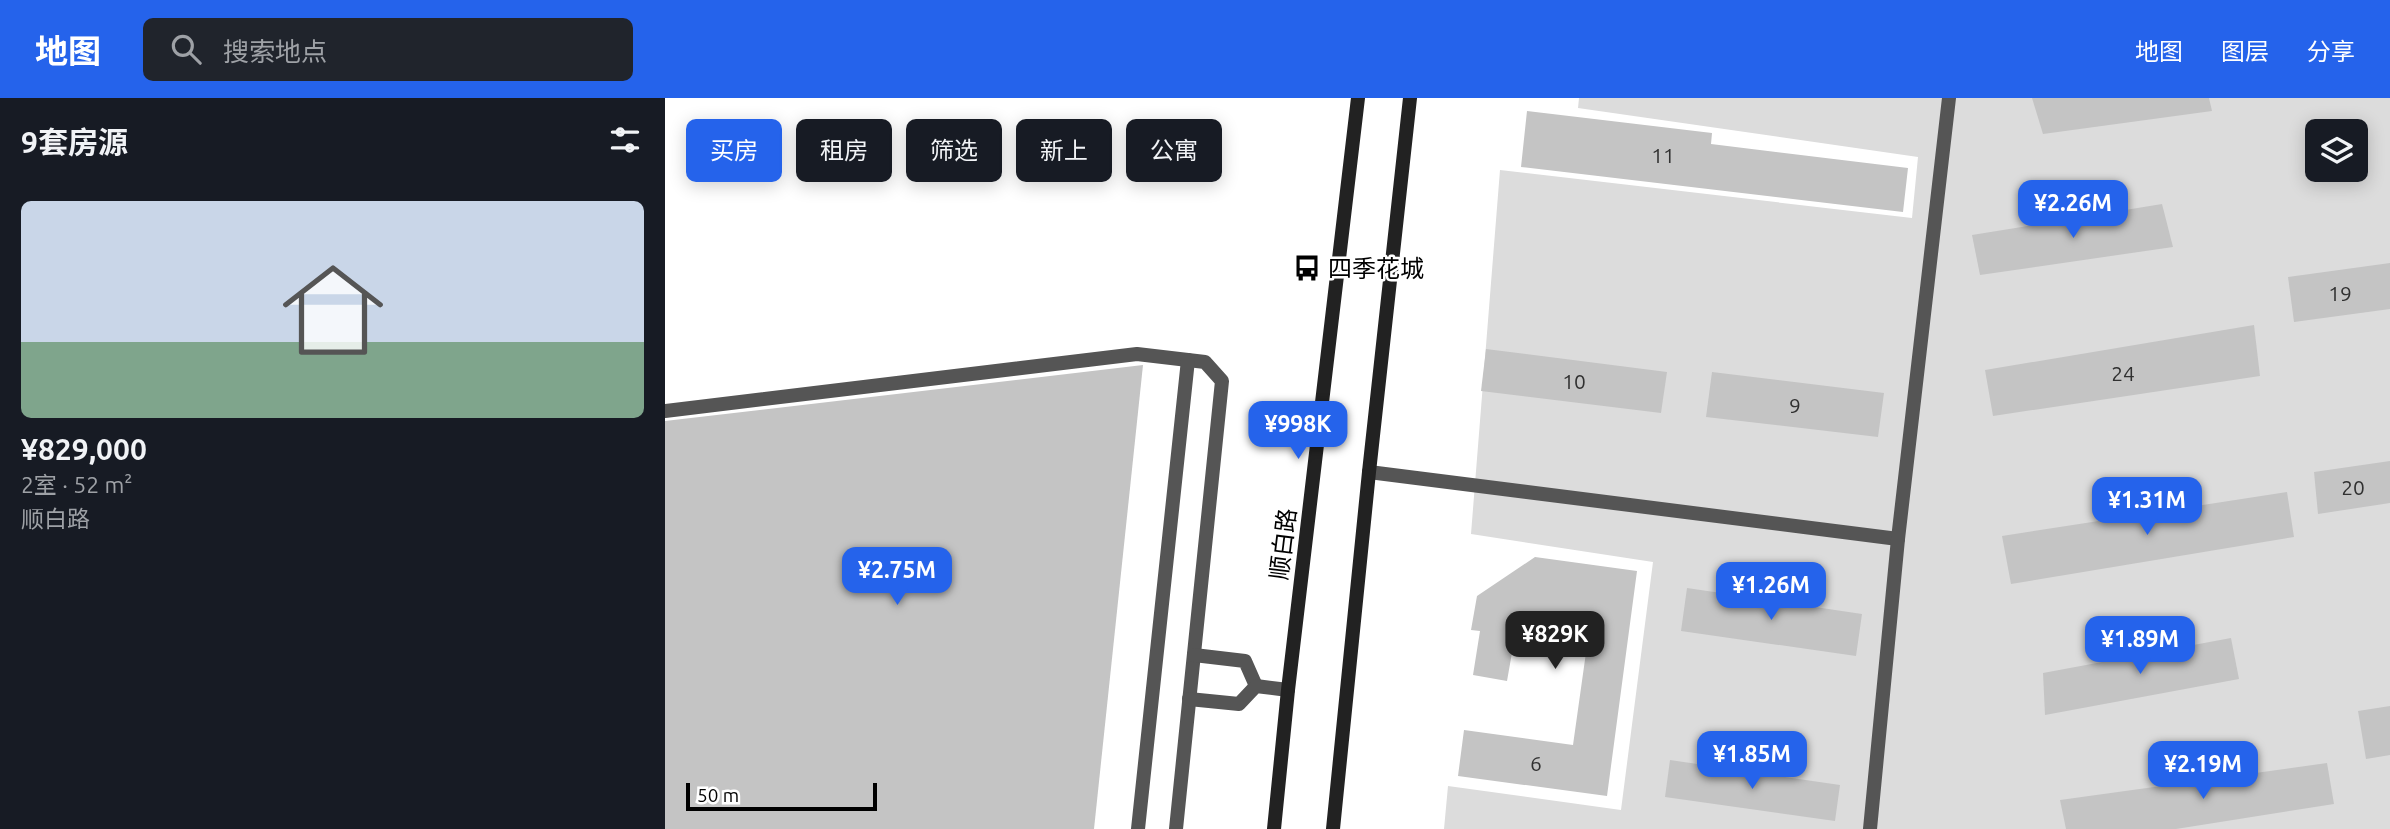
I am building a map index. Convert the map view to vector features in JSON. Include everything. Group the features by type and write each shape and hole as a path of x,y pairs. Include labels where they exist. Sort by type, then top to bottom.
{"main road":[{"name":"顺白路","path":"1274,829 1358,98"},
{"path":"1333,829 1409,98"}],"street":[{"path":"1870,829 1898,539 1949,98"},
{"path":"665,411 1137,354 1205,362 1222,381 1176,829"},
{"path":"1138,829 1188,360"},
{"path":"1369,472 1898,539"},
{"path":"1194,655 1245,661 1256,686"},
{"path":"1256,686 1288,690"},
{"path":"1189,699 1239,704 1256,686"}],"shaded area":[{"path":"1579,98 2390,98 2390,829 1444,829 1448,786 1621,810 1653,562 1471,534 1500,170 1912,218 1918,157 1578,108"}],"building":[{"path":"2032,98 2209,98 2212,111 2043,134"},
{"path":"1527,111 1712,133 1711,144 1908,168 1903,212 1521,167"},
{"path":"2162,204 2173,247 1980,275 1972,235"},
{"path":"2390,263 2390,309 2294,322 2288,277"},
{"path":"2254,325 2260,376 1993,416 1985,370"},
{"path":"1486,349 1667,372 1661,413 1481,391"},
{"path":"1143,365 1094,829 665,829 665,421"},
{"path":"1712,372 1884,393 1878,437 1706,417"},
{"path":"2390,461 2390,503 2318,514 2314,472"},
{"path":"2287,492 2294,537 2011,584 2002,536"},
{"path":"1535,557 1637,571 1607,796 1458,776 1464,730 1573,745 1590,624 1557,619 1528,649 1513,647 1507,681 1473,675 1480,631 1471,630 1477,596"},
{"path":"1687,588 1862,614 1856,656 1681,631"},
{"path":"2231,638 2239,679 2045,715 2043,673"},
{"path":"2390,706 2390,755 2366,759 2358,711"},
{"path":"1670,760 1840,785 1835,821 1665,797"},
{"path":"2327,763 2334,804 2176,829 2066,829 2060,800"}],"place":[{"name":"四季花城","path":"1307,268"}]}
